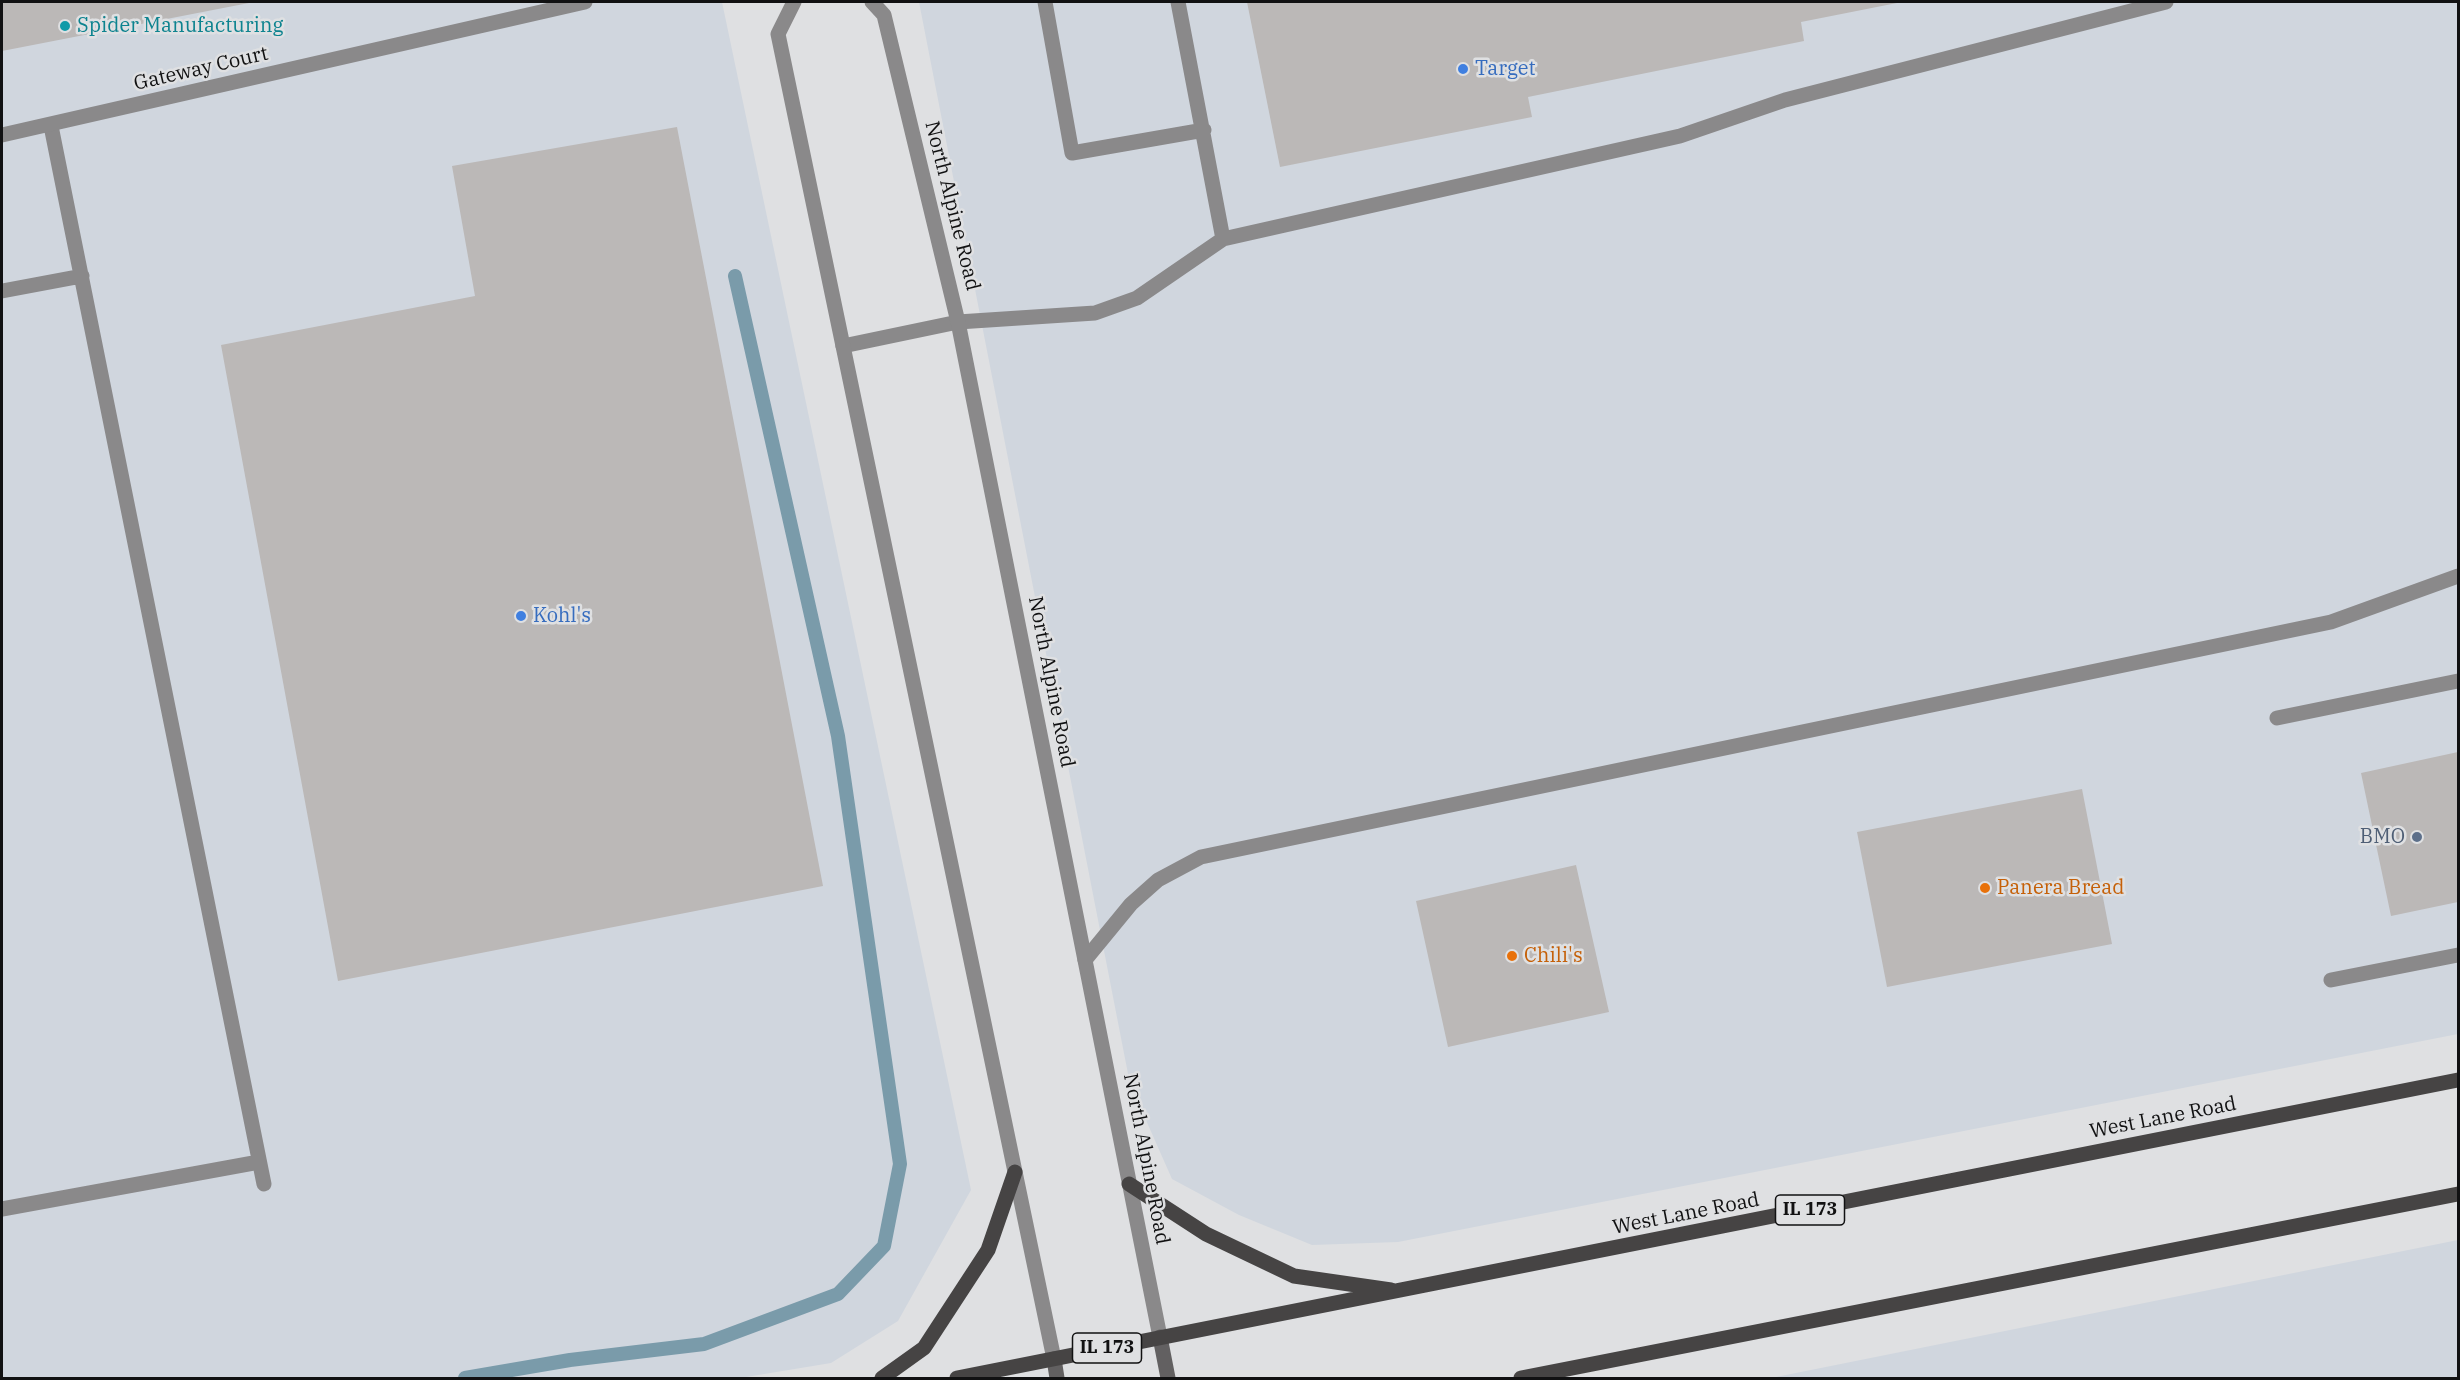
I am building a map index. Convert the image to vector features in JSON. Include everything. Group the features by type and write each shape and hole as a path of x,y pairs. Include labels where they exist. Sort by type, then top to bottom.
{"main road":[{"name":"West Lane Road","path":"957,1378 1160,1337 1403,1292 2458,1080"},
{"path":"882,1378 924,1348 987,1250 1015,1172"},
{"path":"1129,1184 1206,1234 1294,1276 1403,1292"},
{"path":"1521,1378 2458,1194"},
{"name":"North Alpine Road","path":"1160,1337 1168,1378"},
{"path":"1054,1359 1057,1378"}],"street":[{"name":"Gateway Court","path":"2,135 51,126 585,2"},
{"path":"794,2 778,34 1054,1359"},
{"name":"North Alpine Road","path":"872,2 884,15 958,322 1160,1337"},
{"path":"1046,2 1072,153 1204,130"},
{"path":"1178,2 1223,239"},
{"path":"843,346 958,322 1095,313 1137,298 1223,239 1680,136 1785,100 2166,2"},
{"path":"51,126 264,1184"},
{"path":"2,291 82,276"},
{"path":"1085,960 1131,904 1158,880 1201,857 2331,622 2458,576"},
{"path":"2277,718 2458,681"},
{"path":"2331,980 2458,955"},
{"path":"2,1209 259,1162"}],"shaded area":[{"path":"2,2 722,2 971,1190 898,1321 831,1363 740,1378 2,1378"},
{"path":"919,2 2458,2 2458,1034 1398,1242 1312,1245 1239,1215 1172,1179 1130,1084"},
{"path":"2458,1240 2458,1378 1771,1378"}],"building":[{"name":"Spider Manufacturing","path":"2,2 249,2 249,3 2,51"},
{"name":"Target","path":"1247,2 1897,3 1801,22 1804,41 1528,97 1532,117 1280,167"},
{"name":"Kohl's","path":"677,127 823,886 338,981 221,345 475,296 452,166"},
{"name":"BMO","path":"2458,752 2458,902 2391,916 2361,773"},
{"name":"Panera Bread","path":"2082,789 2112,944 1887,987 1857,832"},
{"name":"Chili's","path":"1576,865 1609,1012 1448,1047 1416,901"}],"waterway":[{"path":"465,1378 570,1360 704,1344 838,1294 884,1246 900,1164 838,736 735,276"}],"place":[{"name":"Spider Manufacturing","path":"65,26"},
{"name":"Target","path":"1463,69"},
{"name":"Kohl's","path":"521,616"},
{"name":"BMO","path":"2417,837"},
{"name":"Panera Bread","path":"1985,888"},
{"name":"Chili's","path":"1512,956"}]}
